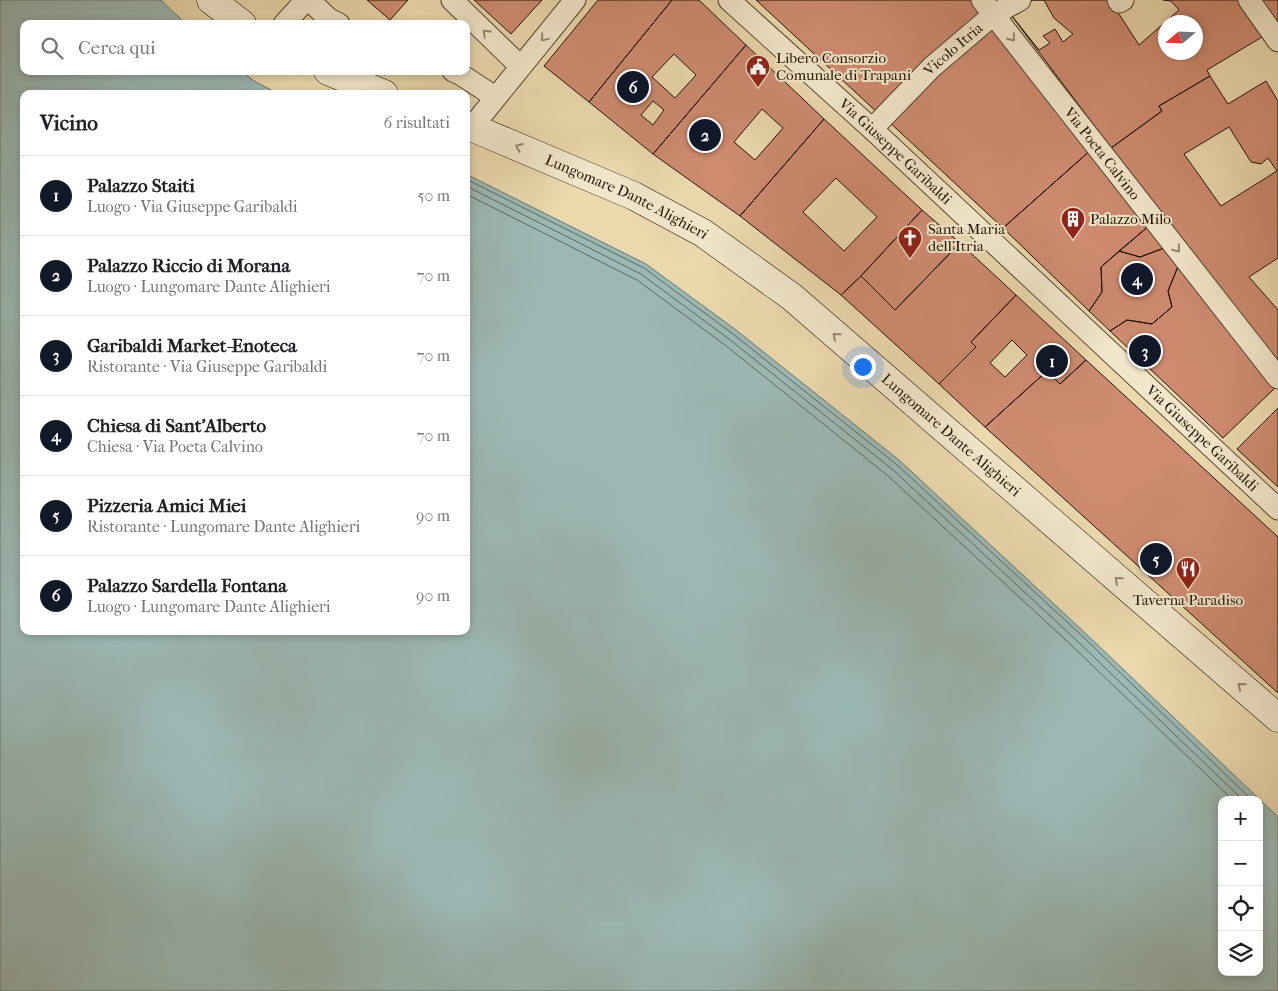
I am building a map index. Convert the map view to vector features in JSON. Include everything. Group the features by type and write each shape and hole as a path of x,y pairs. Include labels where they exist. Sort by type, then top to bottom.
{"street":[{"path":"211,0 237,20"},
{"path":"288,20 307,0 331,20"},
{"path":"452,0 520,66"},
{"path":"470,125 496,97 575,0"},
{"name":"Via Giuseppe Garibaldi","path":"729,0 872,129 1278,509"},
{"name":"Vicolo Itria","path":"872,129 987,7 1020,0"},
{"path":"1118,0 1119,2 1123,0"},
{"path":"1249,0 1278,42"},
{"name":"Via Poeta Calvino","path":"987,7 1278,378"},
{"path":"338,75 374,90"},
{"path":"462,75 496,97"},
{"name":"Lungomare Dante Alighieri","path":"470,126 634,196 704,233 728,250 792,298 1278,718"}],"water":[{"path":"0,0 161,0 182,20 20,20 20,75 246,75 271,90 20,90 20,635 470,635 470,176 646,264 736,330 899,460 1082,630 1256,796 1218,796 1218,976 1263,976 1263,803 1278,817 1278,991 0,991"}],"building":[{"path":"367,0 408,0 390,20"},
{"path":"474,0 542,0 511,34"},
{"path":"598,0 672,0 589,102 544,66"},
{"path":"672,0 699,0 746,45 653,154 589,102","holes":["674,54 696,75 675,98 652,77","653,101 664,110 653,125 641,115"]},
{"path":"756,0 971,0 985,17 880,115"},
{"path":"1032,0 1110,0 1139,45 1158,28 1158,60 1203,60 1203,15 1173,15 1179,10 1171,1 1163,0 1241,0 1267,34 1207,70 1210,76 1159,106 1162,111 1111,148 1008,11"},
{"path":"1032,0 1044,0 1054,18 1073,34 1063,42 1055,29 1043,36 1050,43 1039,50 1008,11"},
{"path":"1260,0 1278,0 1278,30"},
{"path":"989,24 1092,149 1003,228 886,119"},
{"path":"746,45 824,119 740,216 653,154","holes":["762,109 783,128 755,160 734,142"]},
{"path":"1210,76 1228,104 1266,81 1278,101 1278,258 1249,277 1278,310 1278,361 1111,148 1162,111 1159,106","holes":["1229,127 1251,162 1261,164 1268,158 1277,171 1221,206 1184,154"]},
{"path":"824,119 922,210 841,295 740,216","holes":["836,178 877,217 844,251 803,212"]},
{"name":"Palazzo Milo","path":"1092,149 1150,225 1101,267 1102,292 1089,311 1003,228"},
{"name":"Santa Maria dell'Itria","path":"922,210 960,243 895,310 861,276"},
{"path":"1150,225 1167,247 1140,257 1119,251"},
{"path":"960,243 1016,295 971,342 976,347 939,384 841,295 861,276 895,310"},
{"path":"1167,247 1179,264 1168,291 1172,307 1152,324 1127,320 1110,331 1089,311 1102,292 1101,267 1119,251 1140,257"},
{"path":"1179,264 1275,388 1223,438 1110,331 1127,320 1152,324 1172,307 1168,291"},
{"path":"1016,295 1086,360 1060,384 1047,371 985,427 939,384 976,347 971,342","holes":["1012,340 1027,355 1005,377 990,363"]},
{"path":"1086,360 1278,537 1278,693 985,427 1047,371 1060,384"},
{"path":"1278,408 1278,487 1237,449"}],"place":[{"name":"Palazzo Sardella Fontana","path":"633,87"},
{"name":"Libero Consorzio Comunale di Trapani","path":"758,88"},
{"name":"Palazzo Riccio di Morana","path":"705,135"},
{"name":"Palazzo Milo","path":"1073,240"},
{"name":"Santa Maria dell'Itria","path":"910,259"},
{"name":"Chiesa di Sant'Alberto","path":"1137,279"},
{"name":"Garibaldi Market-Enoteca","path":"1145,351"},
{"name":"Palazzo Staiti","path":"1052,361"},
{"name":"Pizzeria Amici Miei","path":"1156,559"},
{"name":"Taverna Paradiso","path":"1188,590"}]}
